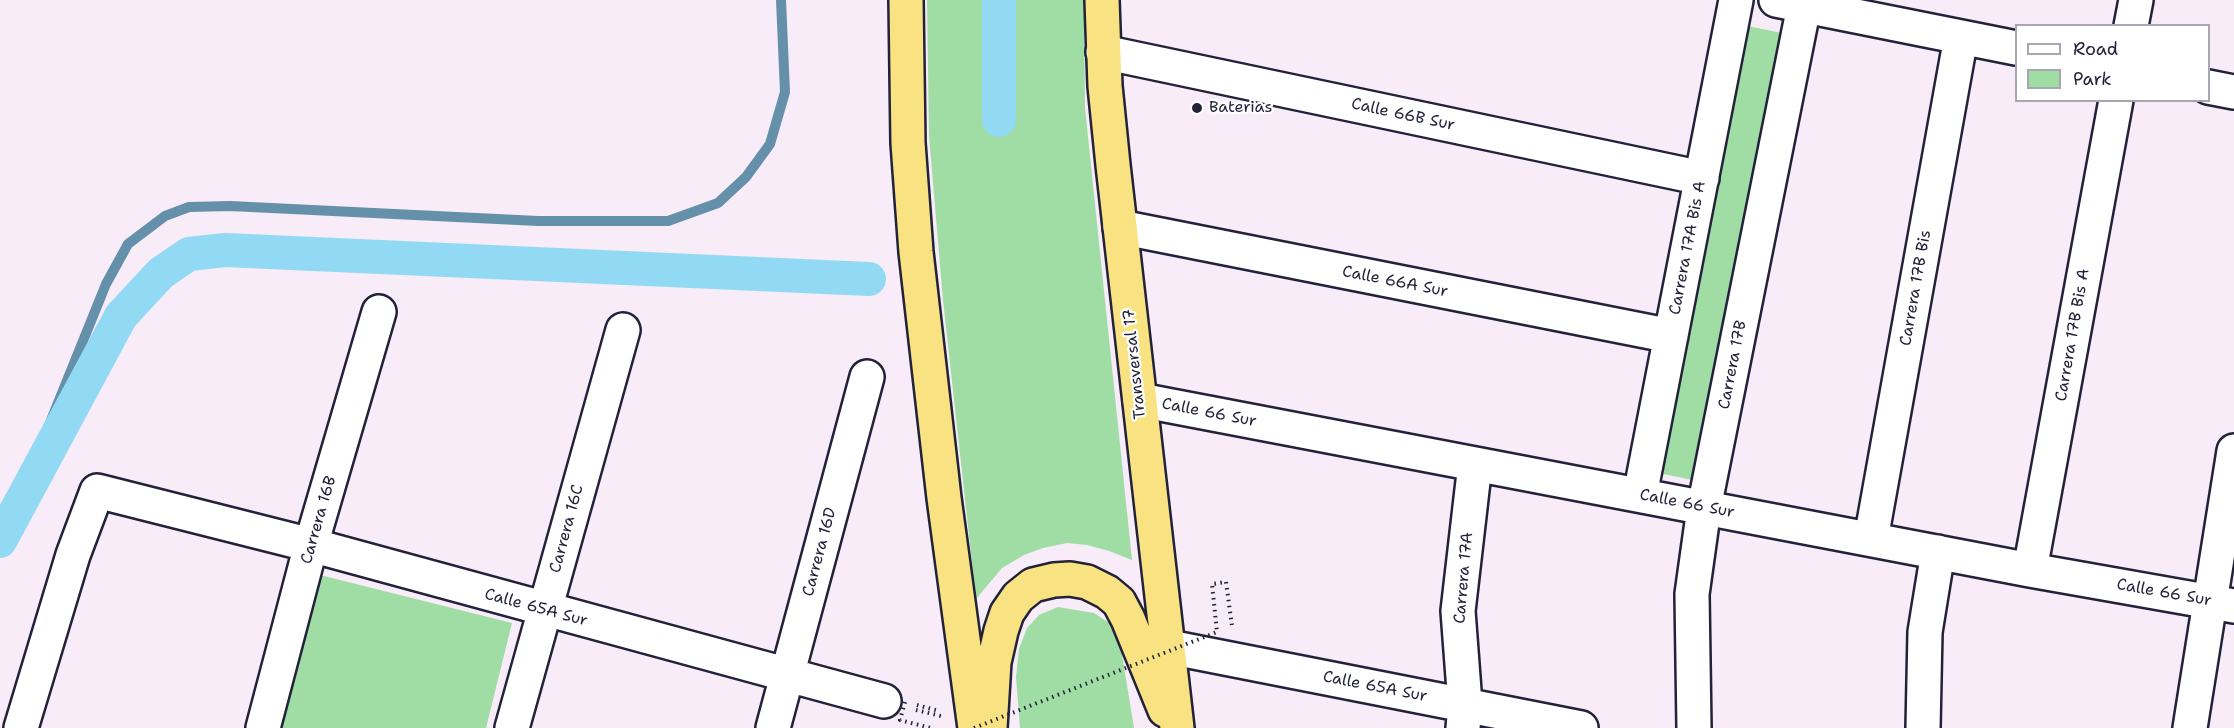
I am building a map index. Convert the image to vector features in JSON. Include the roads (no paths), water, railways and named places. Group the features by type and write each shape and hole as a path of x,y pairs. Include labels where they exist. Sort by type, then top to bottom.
{"highway":[{"path":"906,0 908,143 916,252 967,723"},
{"name":"Transversal 17","path":"1102,0 1103,52 1120,227 1177,728"},
{"path":"967,723 994,662 1007,613 1018,597 1033,585 1070,579 1087,582 1107,592 1119,602 1172,728"}],"street":[{"name":"Carrera 17A Bis A","path":"1640,495 1736,0"},
{"path":"2131,24 2136,0"},
{"path":"1810,4 2015,48"},
{"name":"Carrera 17B","path":"1694,728 1692,594 1704,508 1810,4"},
{"name":"Carrera 17B Bis","path":"1871,539 1961,37"},
{"name":"Calle 66B Sur","path":"1103,52 1702,178"},
{"path":"2210,87 2234,92"},
{"name":"Carrera 17B Bis A","path":"2030,570 2116,102"},
{"name":"Calle 66A Sur","path":"1120,227 1671,336"},
{"name":"Carrera 16B","path":"263,728 311,545 379,312"},
{"name":"Carrera 16C","path":"512,728 623,330"},
{"name":"Carrera 16D","path":"773,728 867,377"},
{"name":"Calle 66 Sur","path":"1140,400 2030,570 2222,604"},
{"path":"2190,728 2222,604 2234,451"},
{"name":"Carrera 17A","path":"1464,716 1458,611 1475,464"},
{"name":"Calle 65A Sur","path":"21,728 73,555 97,491 311,545 787,676 898,703"},
{"path":"1923,728 1925,632 1938,552"},
{"name":"Calle 65A Sur","path":"1169,647 1464,716 1581,728"}],"waterway":[{"path":"9,524 106,284 128,244 165,216 189,207 230,206 538,221 668,221 718,203 746,177 770,144 785,92 781,0"},
{"path":"999,0 999,120"},
{"path":"0,541 121,316 161,273 189,254 225,250 869,279"}],"place":[{"name":"Baterias","path":"1197,108"}]}
